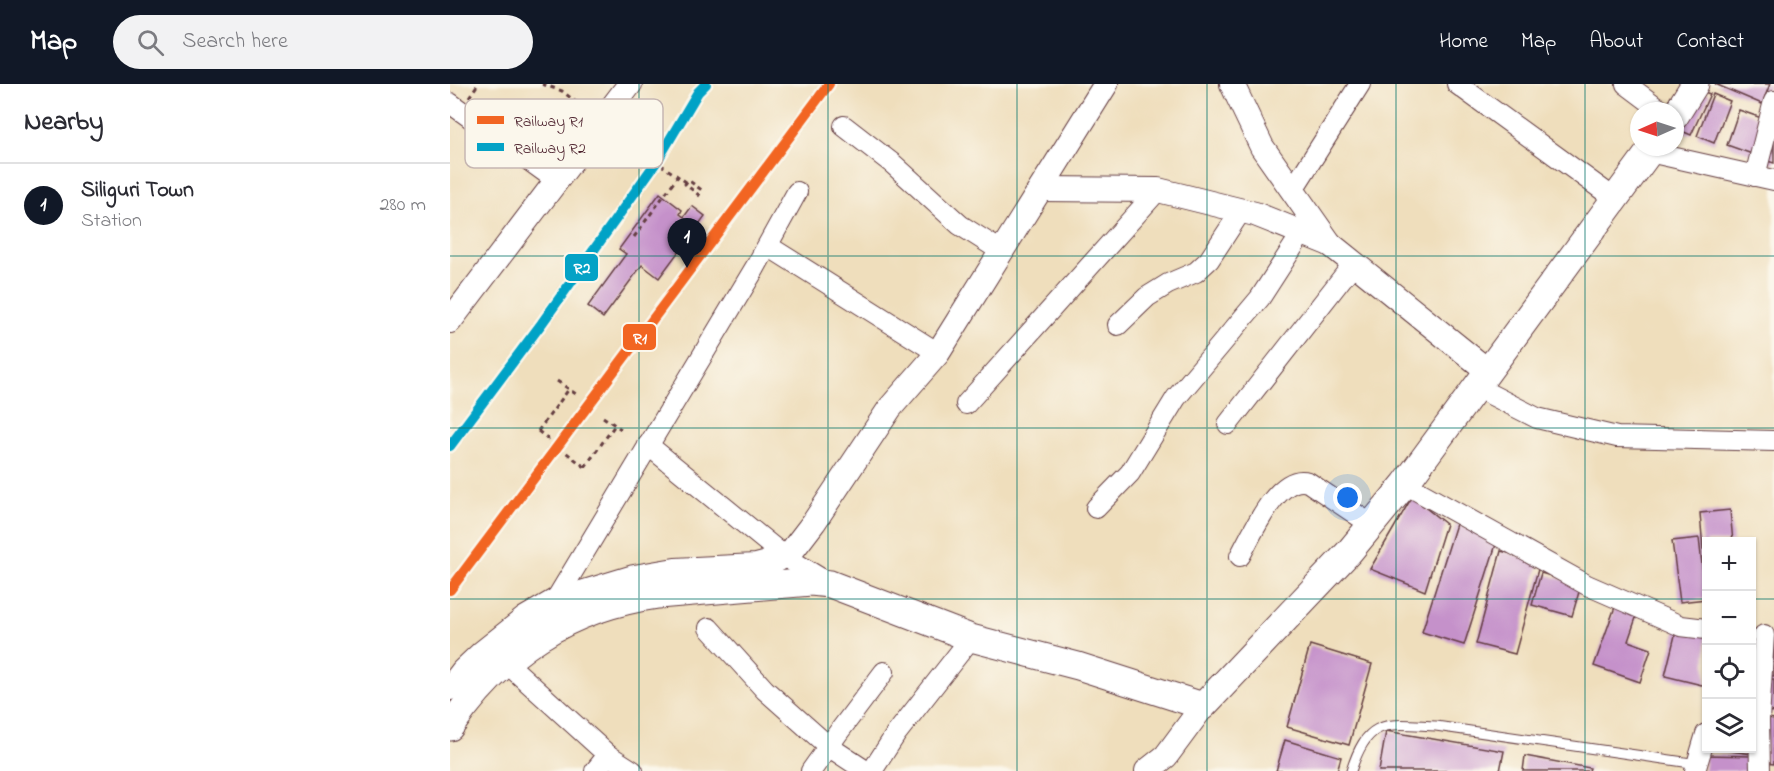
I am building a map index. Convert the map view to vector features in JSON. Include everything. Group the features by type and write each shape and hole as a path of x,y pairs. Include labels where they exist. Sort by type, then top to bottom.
{"main road":[{"path":"1684,102 1695,84"},
{"path":"450,727 483,683 502,664 546,632 589,612 646,597 796,583 830,584 970,638 1078,666 1203,706 1372,525 1405,484 1647,156"}],"street":[{"path":"619,99 630,84"},
{"path":"450,688 463,671 482,653 526,618 555,601 634,577 675,570 756,567 784,556 801,541 890,408 938,353 1106,84"},
{"path":"1232,84 1262,147 1330,244 1482,379 1537,418 1617,437 1774,441"},
{"path":"1292,190 1360,84"},
{"path":"1456,84 1615,199"},
{"path":"1626,84 1650,102"},
{"path":"1755,176 1774,101"},
{"path":"450,103 465,114"},
{"path":"844,126 893,164 960,225 1002,251"},
{"path":"1675,156 1774,180"},
{"path":"539,168 556,180"},
{"path":"450,321 565,168"},
{"path":"1041,189 1158,190 1241,211 1330,244"},
{"path":"966,404 1158,190"},
{"path":"555,601 768,246 797,192"},
{"path":"1118,325 1148,297 1203,266 1241,211"},
{"path":"1096,508 1130,473 1176,398 1260,298 1302,233"},
{"path":"768,246 938,353"},
{"path":"1228,424 1354,263"},
{"path":"648,445 784,556 830,584"},
{"path":"1240,555 1273,499 1287,485 1300,479 1372,525"},
{"path":"1405,484 1587,585 1681,626 1702,628"},
{"path":"709,628 765,690 828,746 866,771"},
{"path":"1760,771 1759,720 1763,635"},
{"path":"872,771 896,734 970,638"},
{"path":"510,666 608,755 633,771"},
{"path":"812,771 884,672"},
{"path":"1158,766 1203,706"},
{"path":"1696,767 1702,749"},
{"path":"596,771 608,755"}],"lane":[{"path":"1351,771 1365,738 1375,728 1393,724 1436,726 1696,767"}],"path":[{"path":"542,84 562,91 572,99"},
{"path":"663,165 686,182 685,184 700,196"},
{"path":"637,237 678,176"},
{"path":"686,182 688,180 703,191"},
{"path":"557,381 576,394"},
{"path":"568,389 538,430 585,467 615,425"},
{"path":"603,417 621,429"}],"building":[{"path":"1715,84 1770,84 1762,104"},
{"path":"1701,91 1710,94 1691,135 1684,132 1684,118"},
{"path":"1713,94 1730,101 1714,143 1697,136"},
{"path":"1739,110 1767,120 1755,155 1727,145"},
{"path":"1774,128 1774,163 1764,160"},
{"path":"660,193 682,210 680,214 684,217 692,206 705,216 659,278 642,265 603,318 588,306 626,254 619,249"},
{"path":"1412,497 1446,524 1425,591 1370,569"},
{"path":"1730,510 1733,537 1702,537 1700,513"},
{"path":"1456,524 1498,538 1464,645 1422,632"},
{"path":"1699,538 1702,599 1680,602 1672,541"},
{"path":"1501,551 1540,562 1515,654 1476,644"},
{"path":"1541,573 1581,585 1572,616 1532,605"},
{"path":"1616,604 1638,612 1628,641 1651,649 1640,682 1594,666"},
{"path":"1677,627 1702,631 1702,685 1665,676"},
{"path":"1770,638 1774,638 1774,676 1768,676"},
{"path":"1310,645 1372,664 1349,745 1287,727"},
{"path":"1766,679 1774,679 1774,712 1763,711"},
{"path":"1768,718 1774,719 1774,764 1765,763"},
{"path":"1386,731 1504,751 1500,771 1379,771"},
{"path":"1285,740 1341,757 1337,771 1276,771"},
{"path":"1705,755 1752,756 1752,771 1705,771"},
{"path":"1525,756 1590,768 1589,771 1523,771"}],"railway":[{"path":"450,590 829,84"}],"rail line":[{"name":"R2","path":"663,151 698,92 706,84"},
{"name":"R1","path":"450,590 829,84"},
{"name":"R2","path":"450,446 542,323 652,168"}],"place":[{"name":"Siliguri Town","path":"687,268"}]}
